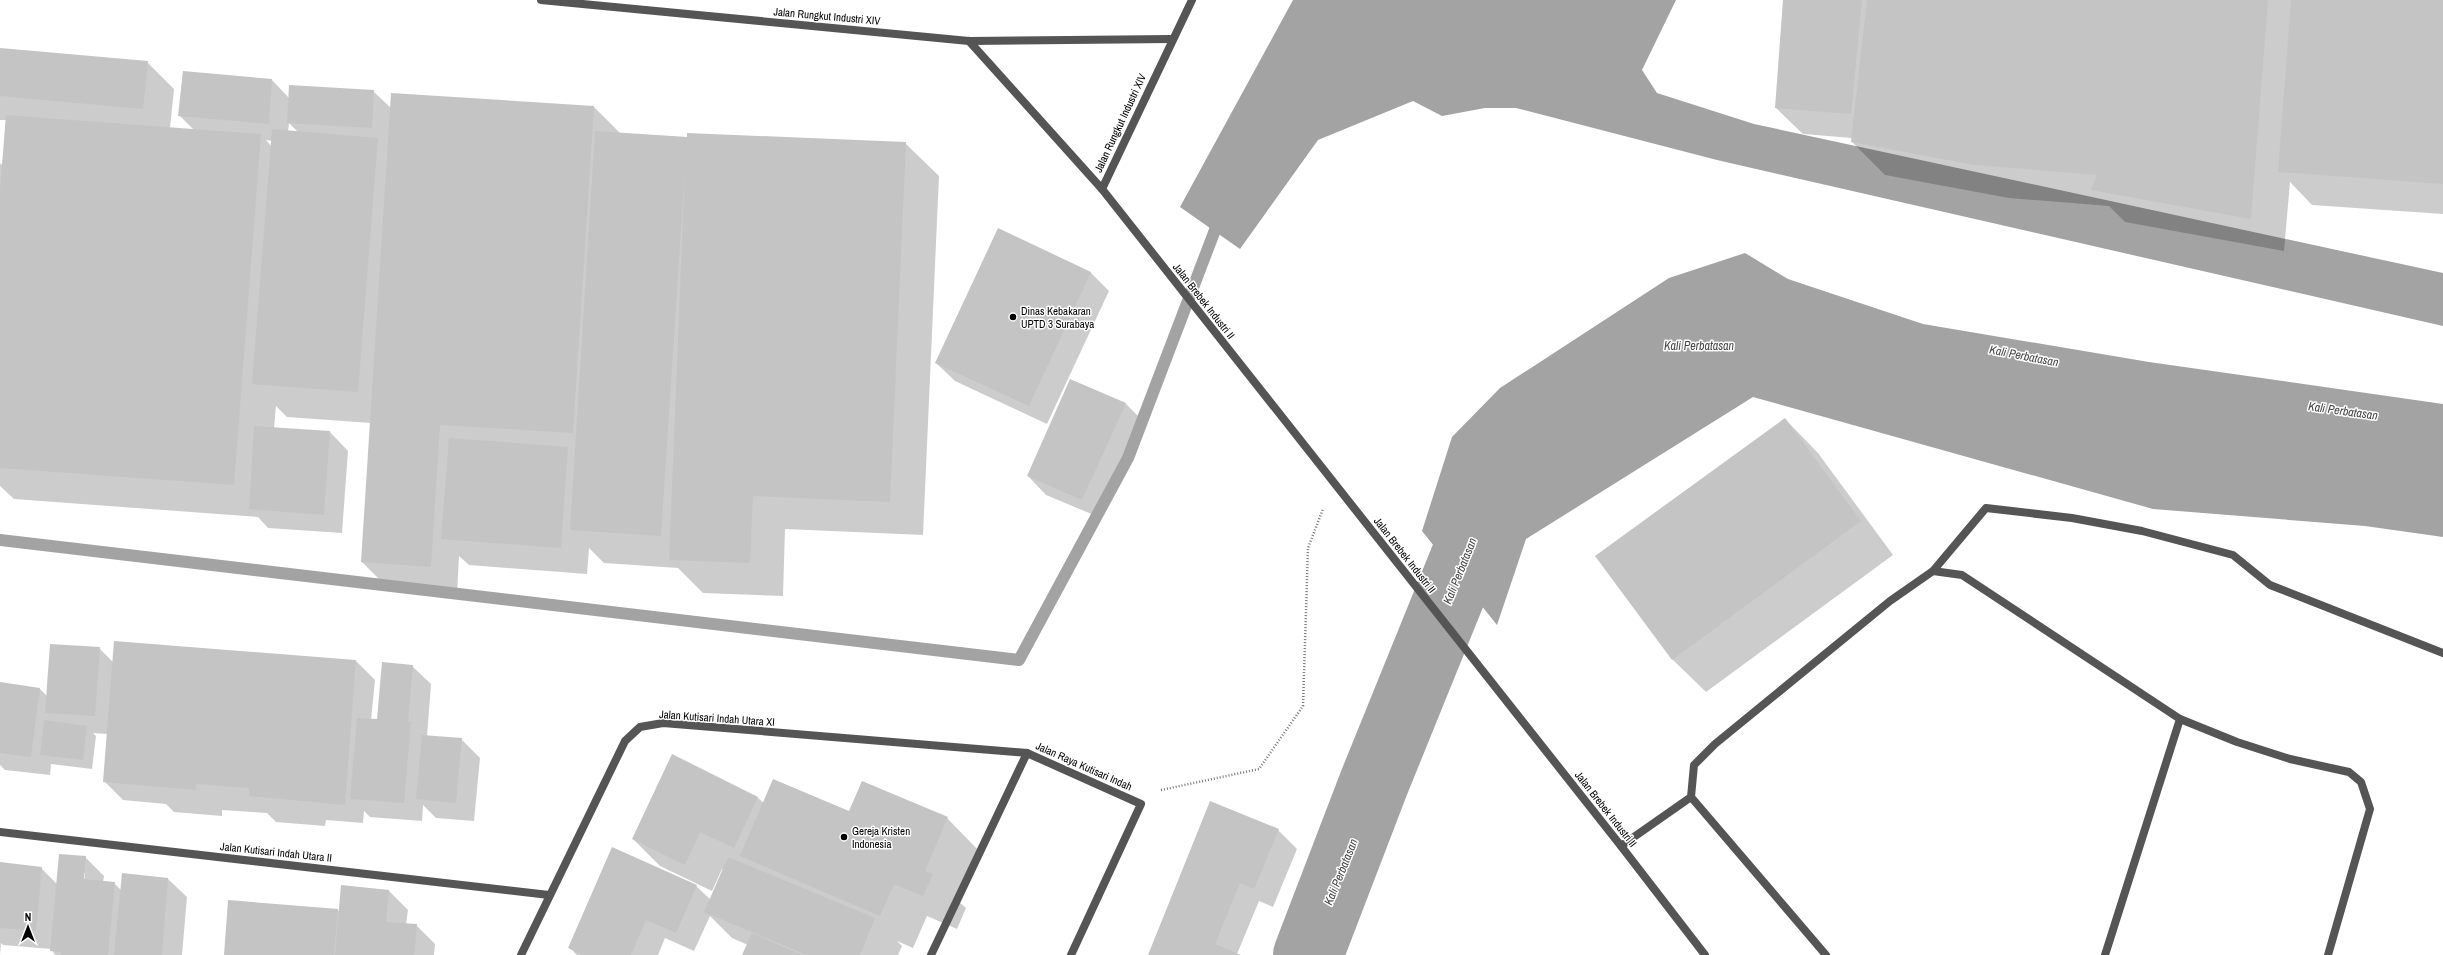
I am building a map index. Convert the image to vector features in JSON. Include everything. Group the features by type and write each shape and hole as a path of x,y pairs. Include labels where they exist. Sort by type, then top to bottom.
{"street":[{"name":"Jalan Rungkut Industri XIV","path":"541,0 968,41 1172,39"},
{"name":"Jalan Rungkut Industri XIV","path":"968,41 1102,189 1172,39 1192,0"},
{"name":"Jalan Brebek Industri II","path":"1102,189 1621,846 1705,955"},
{"path":"1826,955 1691,797 1694,765 1715,744 1890,601 1933,572 1986,508 2072,518 2142,531 2233,555 2270,585 2443,653"},
{"path":"1933,572 1962,575 2180,719 2237,742 2290,759 2349,772 2361,782 2370,809 2328,955"},
{"path":"2105,955 2180,719"},
{"name":"Jalan Kutisari Indah Utara XI","path":"521,955 549,894 625,741 640,727 663,723 1027,753"},
{"name":"Jalan Raya Kutisari Indah","path":"930,955 1027,753 1141,804 1070,955"},
{"path":"1621,846 1691,797"},
{"name":"Jalan Kutisari Indah Utara II","path":"0,832 549,894"}],"path":[{"path":"1141,804 1164,788 1259,769 1303,706 1308,548 1333,482"}],"water":[{"path":"1293,0 1676,0 1642,70 1657,93 1754,124 2443,273 2443,326 1717,160 1516,108 1485,108 1442,116 1413,101 1318,140 1240,249 1180,207"},
{"name":"Kali Perbatasan","path":"1745,253 1788,279 1923,324 2149,362 2443,404 2443,537 2365,526 2153,509 1753,397 1526,539 1497,625 1422,531 1452,437 1500,388 1669,278"}],"building":[{"path":"1783,0 1862,0 1851,114 1775,108"},
{"path":"1867,0 2268,0 2251,219 2091,190 2097,175 1975,165 1851,142"},
{"path":"2291,0 2443,0 2443,184 2278,172"},
{"path":"0,48 148,61 143,109 0,96"},
{"path":"183,71 272,79 269,124 178,116"},
{"path":"289,85 374,90 372,128 287,123"},
{"path":"391,93 594,106 573,433 440,425 431,567 361,562"},
{"path":"6,115 261,134 234,485 0,468 0,190"},
{"path":"272,129 378,138 358,392 252,384"},
{"path":"595,131 687,137 687,133 906,142 890,502 753,496 750,563 669,560 685,168 661,536 570,530"},
{"name":"Dinas Kebakaran UPTD 3 Surabaya","path":"998,228 1091,272 1029,406 935,363"},
{"path":"1070,379 1126,403 1082,500 1027,476"},
{"path":"1785,418 1861,521 1672,660 1595,556"},
{"path":"254,426 330,431 324,515 249,509"},
{"path":"449,438 568,447 561,548 441,539"},
{"path":"114,641 356,660 345,805 249,796 249,788 196,784 196,790 103,782"},
{"path":"50,644 100,647 95,716 45,713"},
{"path":"382,662 413,665 408,722 411,722 404,803 350,799 357,718 377,719"},
{"path":"0,682 40,688 31,757 0,753"},
{"path":"44,720 87,726 83,760 40,755"},
{"path":"422,735 462,738 456,803 416,799"},
{"path":"672,754 758,797 734,848 700,832 685,865 632,839"},
{"name":"Gereja Kristen Indonesia","path":"773,779 849,811 862,781 948,817 925,871 933,874 923,896 894,884 880,916 740,856"},
{"path":"1210,801 1279,829 1254,889 1240,883 1215,944 1241,955 1148,955"},
{"path":"612,847 697,885 676,933 646,920 631,955 584,955 568,948"},
{"path":"59,854 86,856 84,879 115,882 108,955 61,955 61,952 50,951"},
{"path":"728,857 875,918 860,955 807,955 704,912"},
{"path":"0,862 42,867 36,931 0,928"},
{"path":"122,873 168,878 162,955 114,955"},
{"path":"341,885 389,890 386,922 417,924 414,955 335,955"},
{"path":"228,900 338,909 334,955 224,955"},
{"path":"752,933 802,955 742,955"}],"waterway":[{"path":"0,540 1019,660 1128,458 1215,230 1224,217"},
{"name":"Kali Perbatasan","path":"1308,955 1374,783 1494,487"}],"place":[{"name":"Dinas Kebakaran UPTD 3 Surabaya","path":"1013,317"},
{"name":"Gereja Kristen Indonesia","path":"844,837"}]}
